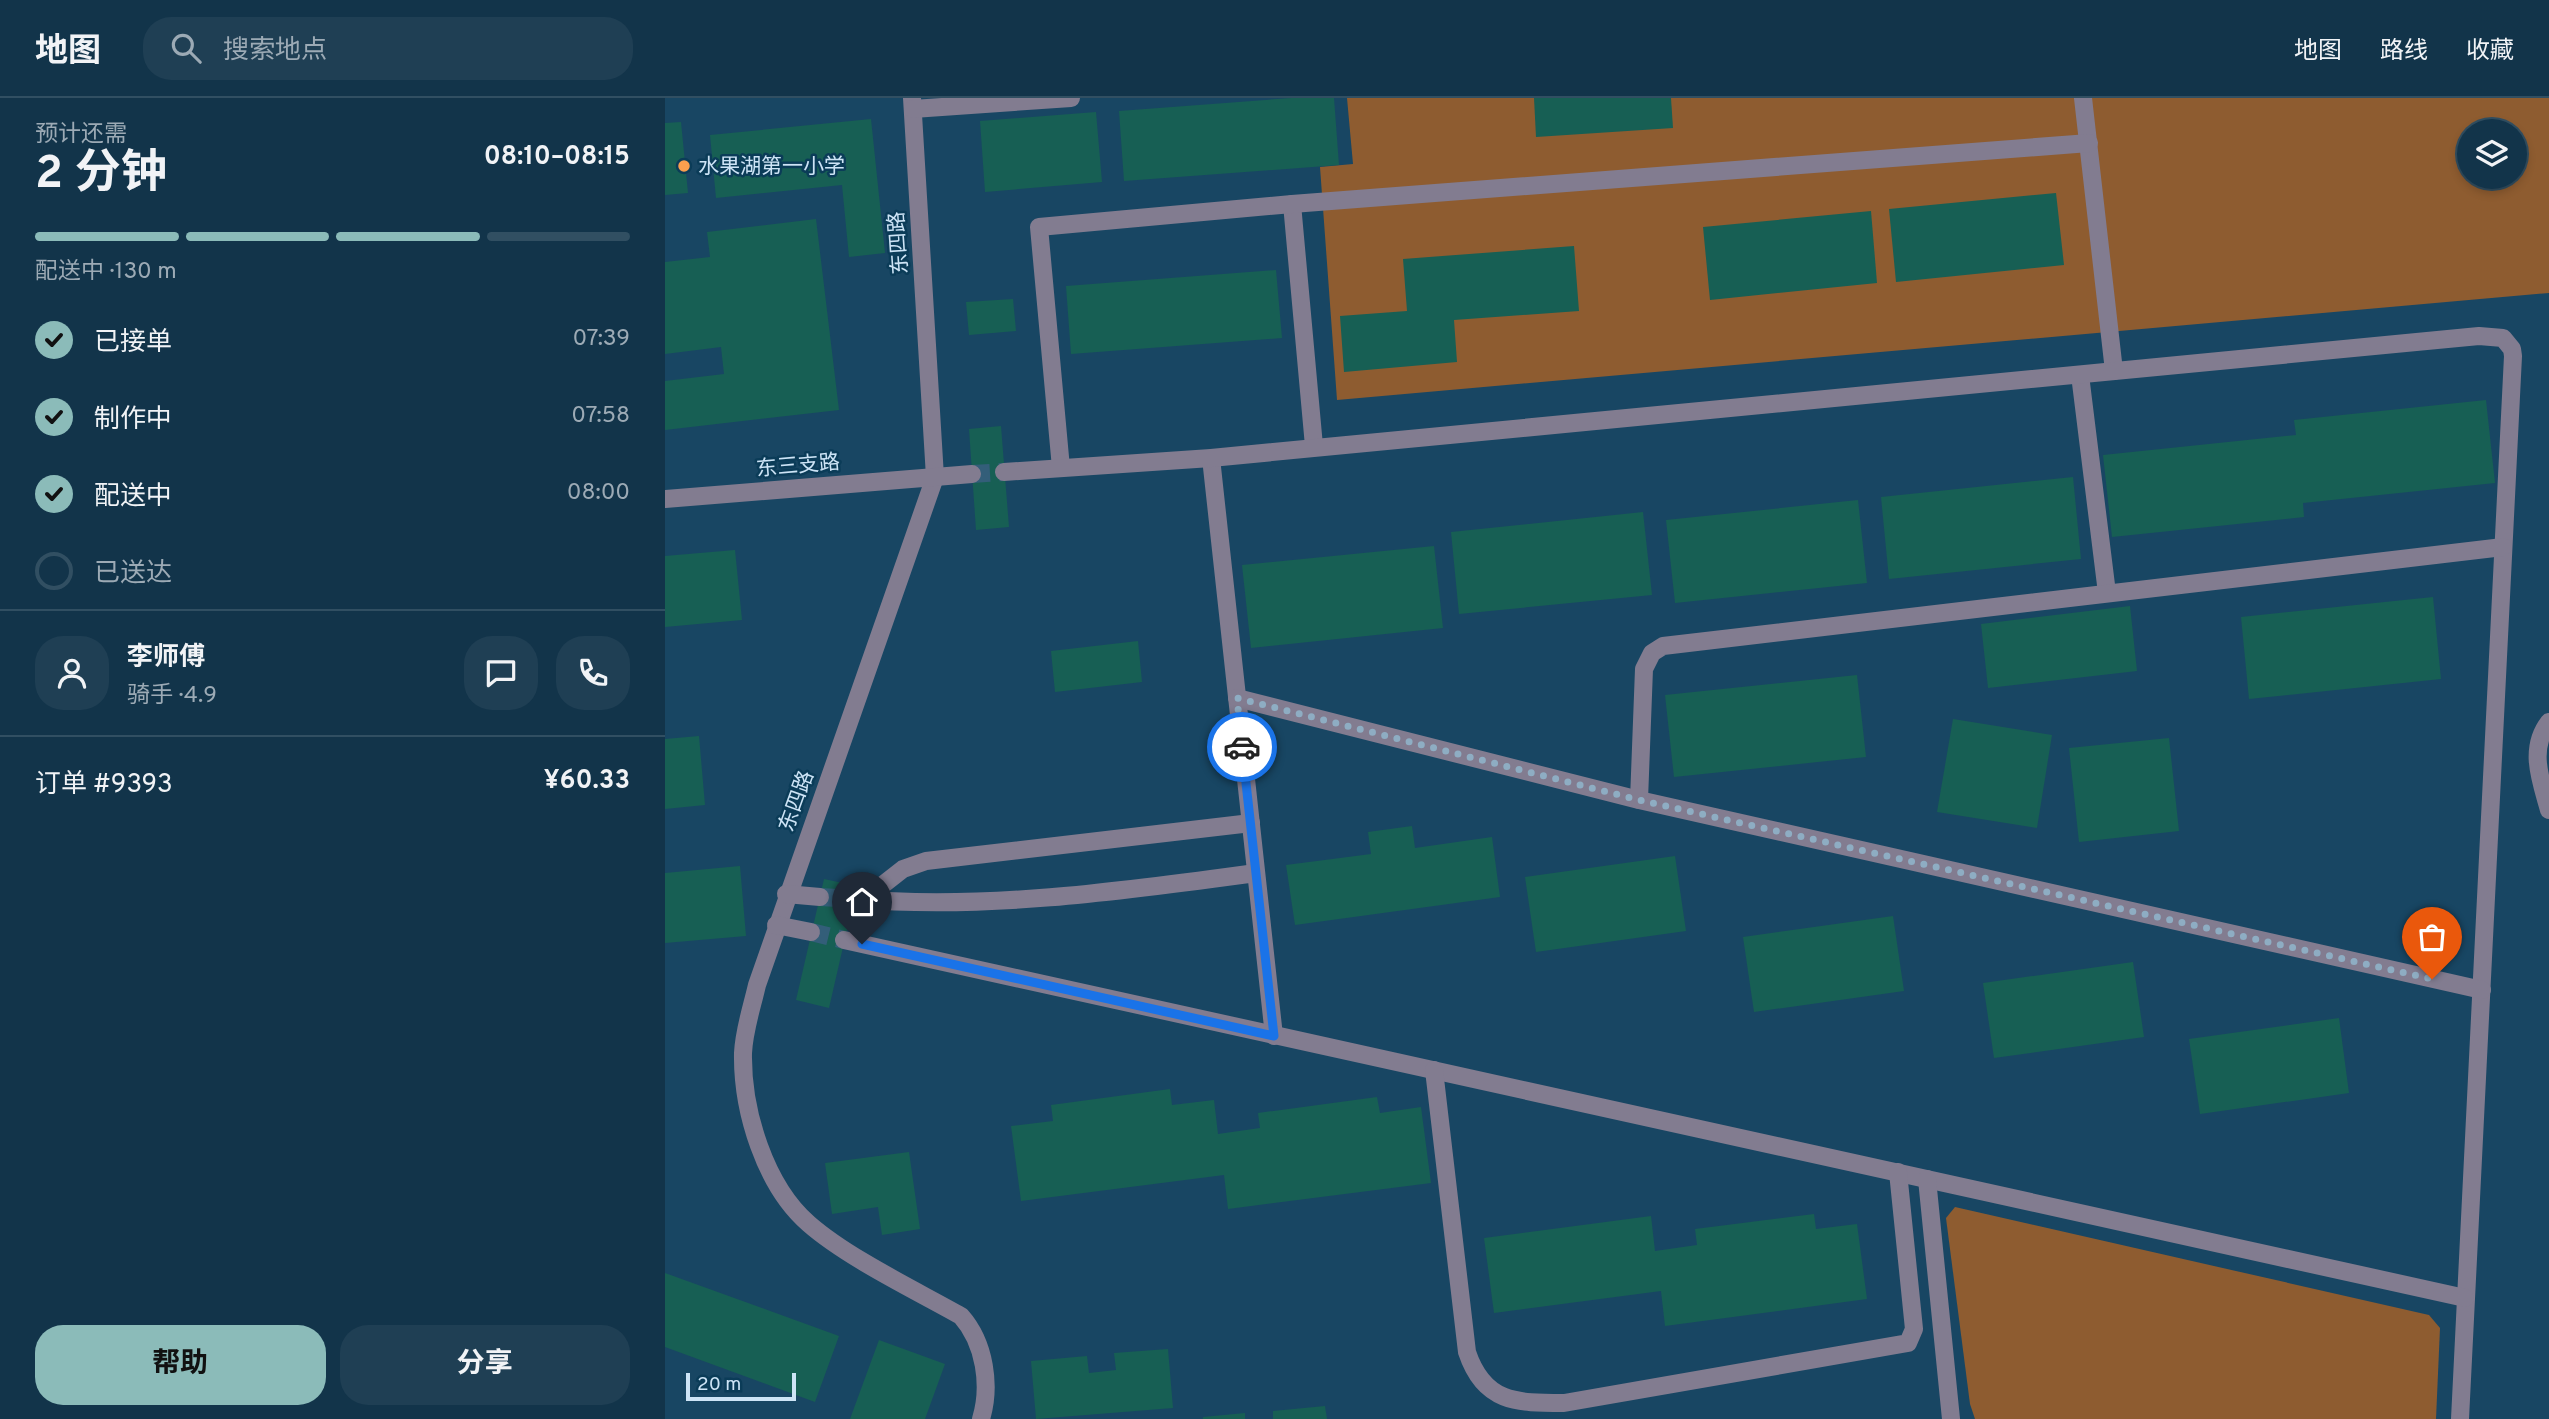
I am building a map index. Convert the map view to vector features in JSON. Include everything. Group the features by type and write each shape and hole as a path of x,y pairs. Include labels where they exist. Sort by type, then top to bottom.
{"street":[{"path":"912,103 1071,98"},
{"path":"2083,98 2114,371"},
{"name":"东四路","path":"912,103 935,477 786,894 757,985 743,1052 749,1106 774,1177 799,1214 817,1230 961,1316 970,1327 988,1383 981,1419"},
{"path":"1061,468 1039,228 1292,204 2089,143"},
{"path":"1292,204 1314,446"},
{"path":"1004,472 1211,458 2479,336 2503,338 2512,349 2513,356 2460,1419"},
{"path":"2080,374 2107,593"},
{"path":"1211,458 1274,1036"},
{"name":"东三支路","path":"665,499 972,474"},
{"path":"1639,800 1644,669 1652,653 1663,646 2503,547"},
{"path":"1237,698 1639,800 2481,990"},
{"path":"2549,722 2542,732 2537,751 2538,770 2549,810"},
{"path":"876,901 880,887 903,869 926,861 1251,823"},
{"path":"854,899 1011,902 1110,893 1257,873"},
{"path":"786,894 820,897"},
{"path":"776,925 811,932"},
{"path":"844,940 2465,1297"},
{"path":"1434,1070 1468,1352 1475,1375 1489,1390 1509,1399 1564,1403 1909,1343 1914,1329 1898,1172"},
{"path":"1927,1179 1951,1419"}],"shaded area":[{"path":"1347,98 2549,98 2549,293 1337,400 1320,167 1353,164"},
{"path":"1955,1207 2429,1315 2440,1328 2436,1419 1975,1419 1970,1404 1946,1218"}],"building":[{"path":"1291,98 1334,98 1339,165 1124,181 1119,111"},
{"path":"1534,98 1671,98 1673,128 1536,137"},
{"path":"1096,112 1102,182 985,192 980,121"},
{"path":"871,119 885,253 849,257 842,185 716,198 710,135"},
{"path":"681,122 688,193 665,195 665,123"},
{"path":"2056,193 2064,265 1896,282 1889,209"},
{"path":"1871,211 1877,283 1710,300 1703,227"},
{"path":"816,219 839,410 665,430 665,381 724,374 721,347 665,354 665,262 710,257 707,232"},
{"path":"1574,246 1579,311 1454,320 1457,362 1344,372 1340,316 1407,311 1403,259"},
{"path":"1276,270 1282,338 1071,354 1066,286"},
{"path":"1013,299 1016,331 969,335 966,302"},
{"path":"2486,400 2495,483 2303,503 2304,517 2112,537 2103,455 2296,435 2294,420"},
{"path":"1001,426 1009,527 976,530 969,429"},
{"path":"2073,477 2081,559 1889,579 1881,497"},
{"path":"1858,500 1867,583 1675,603 1666,520"},
{"path":"1643,512 1652,595 1459,614 1451,532"},
{"path":"1434,546 1443,628 1251,648 1242,565"},
{"path":"735,550 742,620 665,627 665,556"},
{"path":"2433,597 2441,679 2249,699 2241,617"},
{"path":"2130,606 2137,671 1988,688 1981,624"},
{"path":"1138,641 1142,682 1055,692 1051,651"},
{"path":"1857,675 1866,757 1674,777 1665,695"},
{"path":"1953,719 2052,735 2037,828 1937,812"},
{"path":"699,736 705,805 665,809 665,739"},
{"path":"2169,738 2179,831 2079,842 2069,748"},
{"path":"1412,826 1415,848 1492,837 1500,897 1295,925 1286,865 1371,854 1368,832"},
{"path":"1675,856 1686,931 1536,952 1525,877"},
{"path":"740,866 746,936 665,943 665,873"},
{"path":"824,879 857,886 829,1008 796,1000"},
{"path":"1893,916 1904,991 1754,1012 1743,937"},
{"path":"2133,962 2144,1037 1994,1058 1983,983"},
{"path":"2339,1018 2349,1093 2200,1114 2189,1039"},
{"path":"1170,1089 1172,1105 1214,1100 1218,1134 1260,1128 1258,1113 1377,1097 1380,1113 1421,1107 1431,1183 1228,1209 1224,1175 1021,1201 1011,1126 1053,1121 1051,1105"},
{"path":"909,1152 920,1229 882,1235 878,1207 832,1214 825,1163"},
{"path":"1814,1214 1816,1229 1857,1224 1867,1299 1665,1326 1661,1291 1494,1313 1484,1238 1651,1216 1655,1251 1697,1245 1695,1229"},
{"path":"665,1273 839,1336 815,1402 665,1347"},
{"path":"879,1340 945,1364 925,1419 850,1419"},
{"path":"1168,1349 1173,1408 1036,1419 1031,1361 1087,1356 1089,1373 1116,1370 1114,1353"},
{"path":"1325,1406 1327,1419 1273,1419 1273,1411"},
{"path":"1245,1413 1245,1419 1203,1419 1203,1417"}],"tunnel":[{"path":"972,474 1004,472"},
{"path":"820,897 854,899"},
{"path":"811,932 844,940"}],"way so far":[{"path":"1242,747 1237,698 1639,800 2432,979"}],"place":[{"name":"水果湖第一小学","path":"684,166"}],"route":[{"path":"862,944 1274,1036 1242,747"}]}
